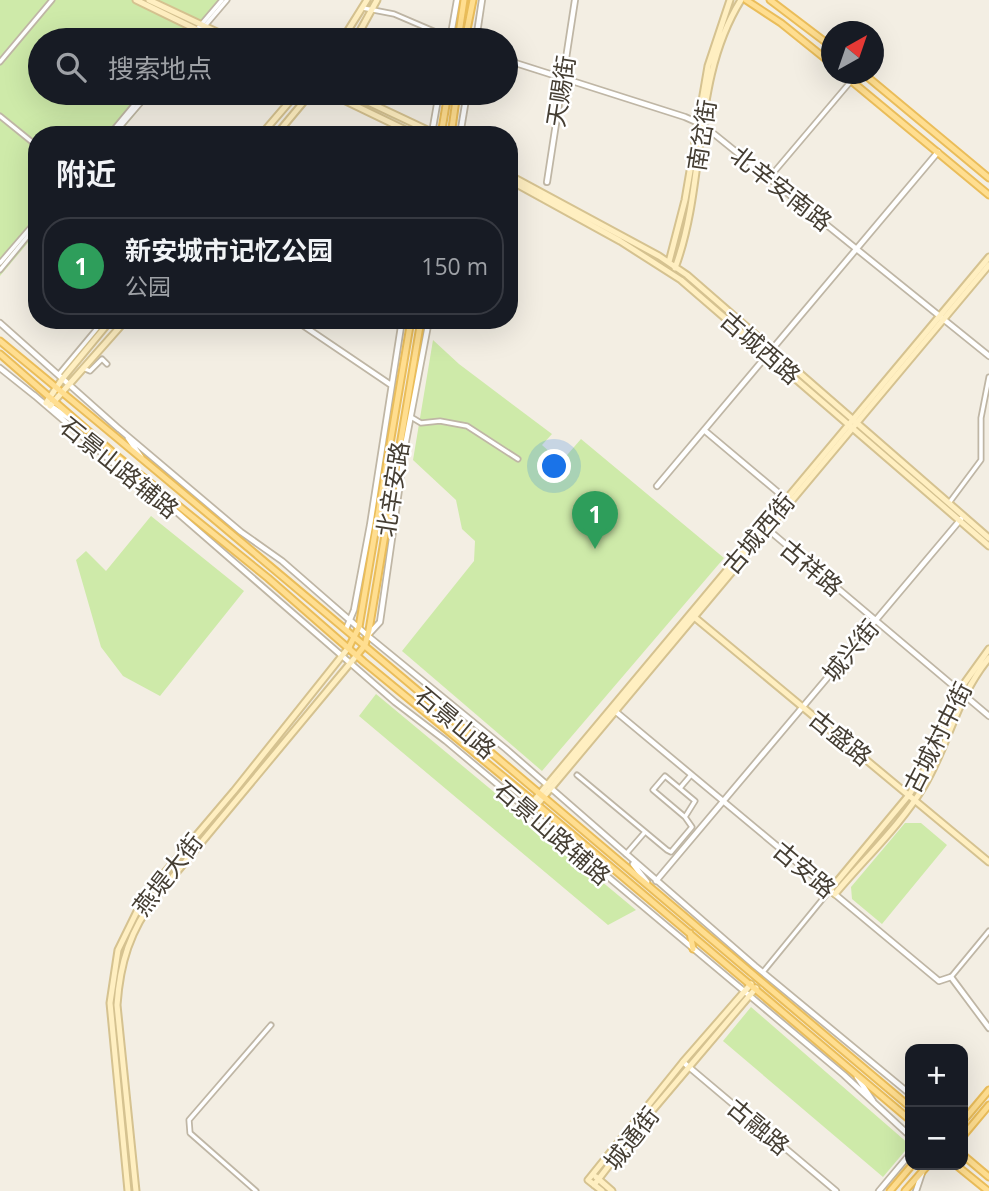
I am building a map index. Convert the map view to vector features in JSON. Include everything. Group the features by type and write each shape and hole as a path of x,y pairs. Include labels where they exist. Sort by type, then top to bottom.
{"main road":[{"path":"136,0 199,28"},
{"path":"149,0 199,28"},
{"path":"350,28 367,0"},
{"path":"363,28 377,0"},
{"path":"459,28 464,0"},
{"path":"467,28 473,0"},
{"name":"南岔街","path":"673,274 685,236 714,41 730,0"},
{"path":"743,0 781,23 821,56"},
{"name":"南岔街","path":"666,269 685,200 714,61 743,0"},
{"path":"770,0 821,39"},
{"path":"856,84 989,195"},
{"path":"876,84 989,178"},
{"path":"269,126 287,105"},
{"path":"284,126 302,105"},
{"path":"354,105 397,126"},
{"path":"374,105 419,126"},
{"path":"438,126 444,105"},
{"path":"452,126 455,105"},
{"name":"古城西路","path":"518,183 676,267 770,351 850,428 989,538"},
{"name":"古城西路","path":"518,183 673,274 855,422 949,503 989,545"},
{"name":"古城西街","path":"529,810 855,422 989,257"},
{"name":"古城西街","path":"942,317 989,265"},
{"path":"48,405 61,376 103,329"},
{"path":"53,398 63,394 118,329"},
{"name":"北辛安路","path":"349,647 359,627 410,329"},
{"name":"北辛安路","path":"357,655 368,636 419,329"},
{"name":"石景山路","path":"0,341 356,637 905,1103"},
{"name":"石景山路","path":"0,354 85,429 349,647 905,1116"},
{"name":"古城西街","path":"766,528 786,499 850,428"},
{"name":"古盛路","path":"693,616 989,862"},
{"name":"燕堤大街","path":"128,1191 110,1003 111,978 118,950 144,897 349,647"},
{"name":"古城村中街","path":"832,892 909,795 933,756 961,693 989,649"},
{"name":"燕堤大街","path":"136,1191 117,1004 119,977 126,948 150,904 241,798 357,655"},
{"name":"古城村中街","path":"832,892 915,800 943,750 961,693 989,658"},
{"path":"690,933 693,949"},
{"name":"城通街","path":"747,993 596,1182 588,1180 683,1062 753,986"},
{"path":"968,1115 989,1090"},
{"path":"968,1130 989,1105"},
{"path":"968,1159 989,1177"},
{"path":"890,1191 908,1170"},
{"path":"962,1170 988,1191"},
{"path":"905,1191 922,1172"},
{"path":"596,1182 602,1191"},
{"path":"596,1182 612,1191"}],"street":[{"path":"29,28 52,0"},
{"path":"202,28 224,0"},
{"path":"452,28 457,0"},
{"path":"478,28 482,0"},
{"name":"天赐街","path":"547,182 575,0"},
{"path":"363,8 394,15 424,28"},
{"path":"456,28 462,15"},
{"path":"0,62 28,29"},
{"name":"北辛安南路","path":"518,63 701,124 989,356"},
{"path":"769,178 848,84"},
{"path":"118,126 136,105"},
{"path":"437,126 438,105"},
{"path":"462,126 465,105"},
{"path":"0,116 28,139"},
{"path":"657,486 938,152"},
{"path":"0,263 28,230"},
{"path":"0,270 28,236"},
{"path":"0,324 18,337 118,428 144,462"},
{"path":"61,376 97,329"},
{"path":"308,329 391,385"},
{"path":"346,629 351,620 373,509 400,329"},
{"path":"368,636 380,622 406,441 427,329"},
{"path":"83,368 90,371 102,359 107,364"},
{"name":"石景山路","path":"0,368 34,396 85,429"},
{"path":"949,503 981,460 980,429 989,377"},
{"name":"石景山路辅路","path":"34,396 119,468 157,495 320,634 350,663 747,993 844,1075 905,1132"},
{"path":"411,417 421,423 440,421 467,426 518,459"},
{"name":"石景山路辅路","path":"118,428 223,517 282,561 905,1090"},
{"path":"705,430 786,499"},
{"path":"397,453 406,441"},
{"path":"373,509 384,486"},
{"path":"223,517 240,543"},
{"name":"城兴街","path":"656,881 962,518"},
{"name":"古祥路","path":"766,528 989,716"},
{"path":"427,686 447,715"},
{"name":"古安路","path":"614,710 939,981 951,977"},
{"path":"577,775 671,852 692,827 685,817 653,790 665,776 695,801 685,817"},
{"path":"680,788 691,775"},
{"path":"645,832 625,854 656,894"},
{"path":"758,978 832,892"},
{"path":"989,931 951,977 989,1028"},
{"path":"256,1191 190,1133 189,1120 271,1025"},
{"name":"古融路","path":"683,1062 836,1191"},
{"path":"855,1073 883,1112"},
{"path":"879,1191 905,1160"},
{"path":"916,1191 922,1172"}],"green space":[{"path":"0,0 230,0 207,28 28,28 28,105 143,105 126,126 28,126 28,243 0,276"},
{"path":"433,340 459,364 552,434 542,445 561,462 581,439 724,558 542,771 402,651 474,561 475,541 462,529 456,500 413,460"},
{"path":"151,516 244,591 160,696 123,676 101,647 76,560 86,551 106,571"},
{"path":"376,694 636,910 608,925 359,716"},
{"path":"905,823 921,823 947,845 882,924 852,899 851,887"},
{"path":"751,1007 905,1141 905,1151 883,1177 723,1041"}],"place":[{"name":"新安城市记忆公园","path":"595,549"}]}
